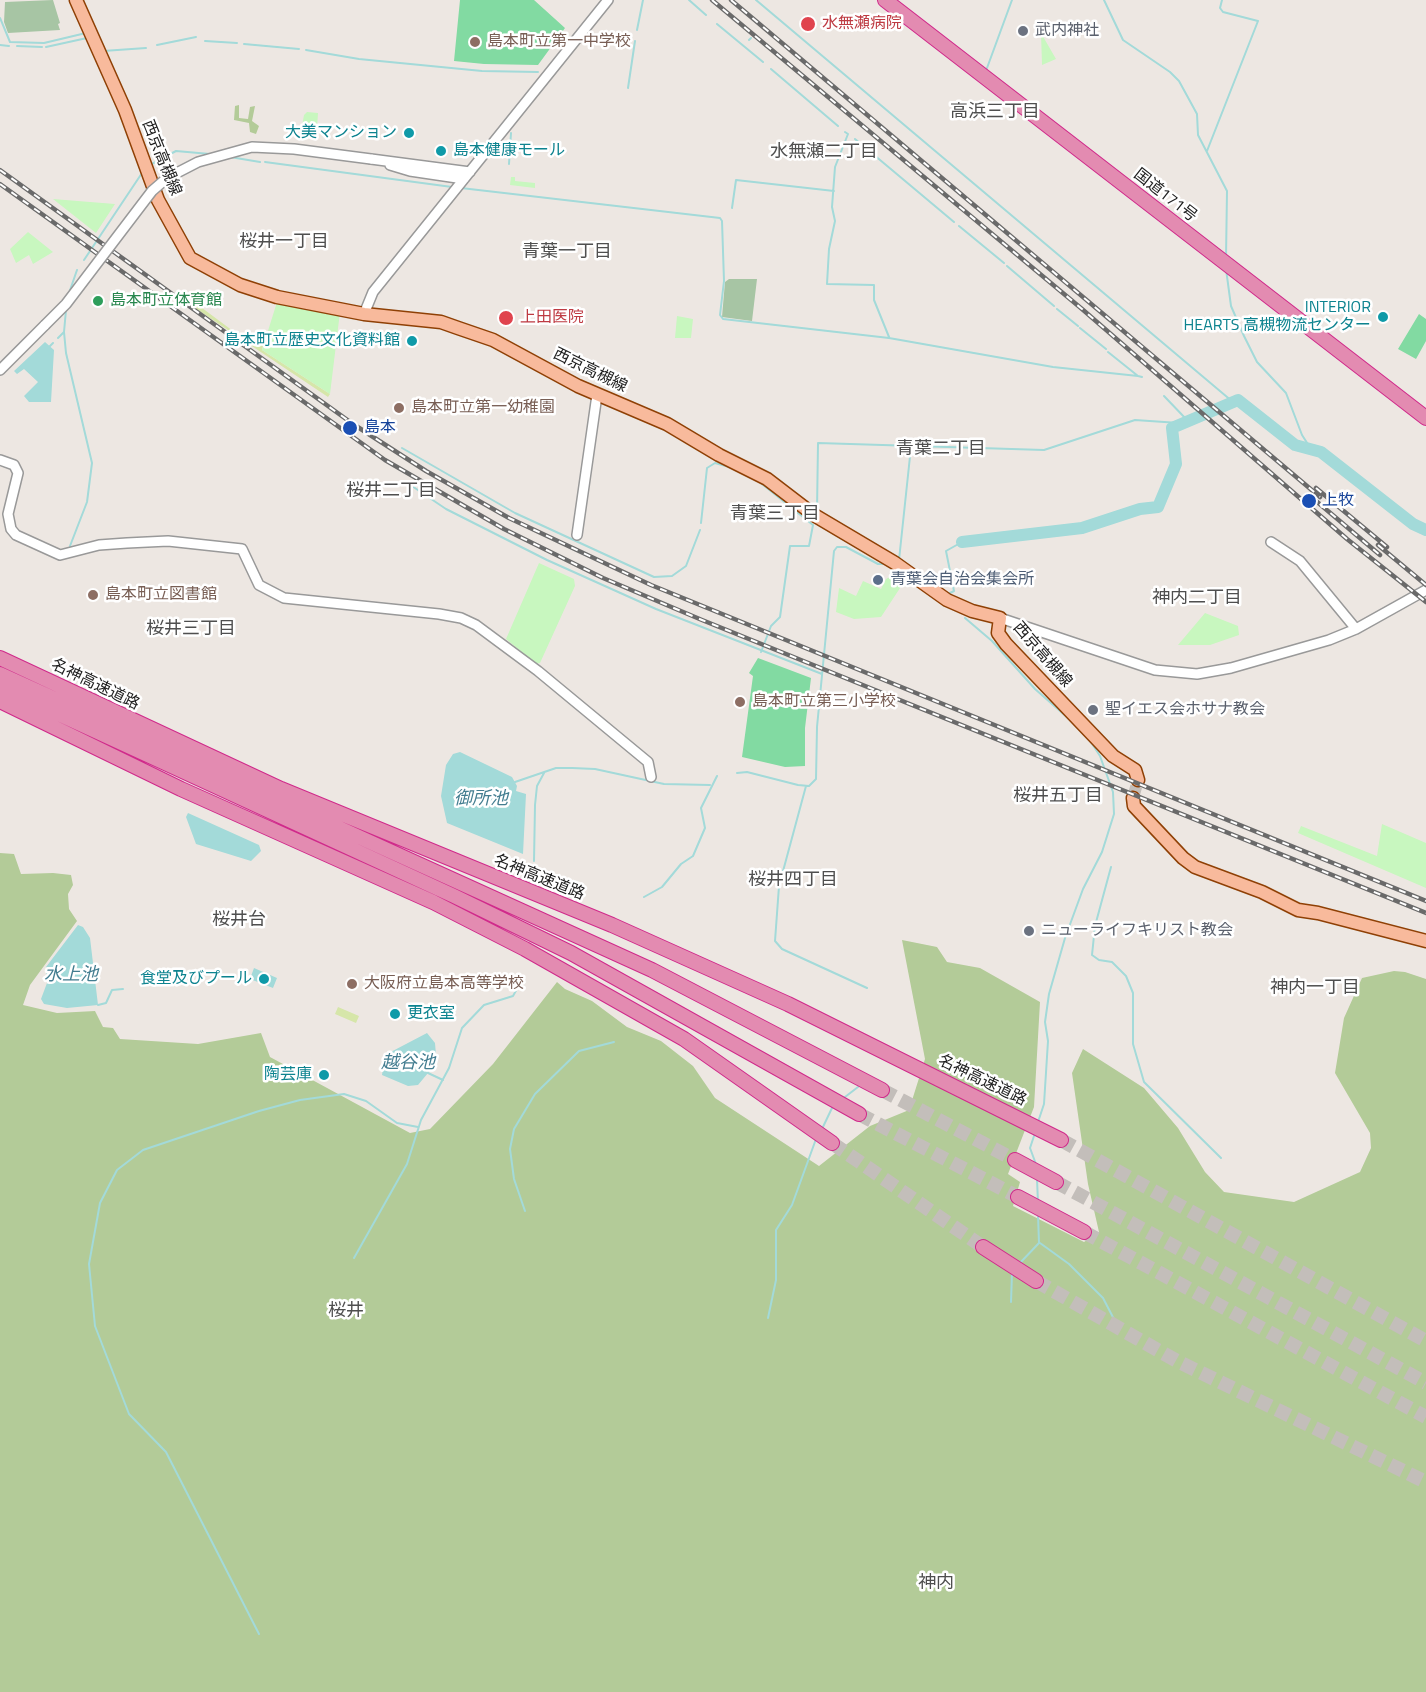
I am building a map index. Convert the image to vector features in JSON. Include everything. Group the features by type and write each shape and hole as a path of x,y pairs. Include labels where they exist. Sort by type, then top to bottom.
{"highway":[{"name":"国道171号","path":"885,0 1426,418"},
{"name":"名神高速道路","path":"0,658 221,763 612,925 788,1004 1058,1138"},
{"name":"名神高速道路","path":"0,674 652,970 882,1090"},
{"path":"0,687 454,896 571,953 859,1114"},
{"path":"0,701 181,789 486,929 684,1040 803,1120 830,1141"},
{"path":"1017,1162 1056,1182"},
{"path":"1018,1197 1079,1229"},
{"path":"987,1250 1032,1279"}],"main road":[{"name":"西京高槻線","path":"76,0 125,110 158,200 190,258 254,290 312,306 441,322 519,352 597,395 667,424 719,455 761,476 819,518 895,563 947,600 972,611 1000,618 998,633 1006,644 1113,756 1135,770 1138,780"},
{"path":"1133,798 1134,806 1183,858 1195,867 1262,892 1298,910 1426,941"}],"street":[{"path":"364,314 373,292 608,0"},
{"path":"0,370 66,304 152,191 167,178 198,162 252,147 294,149 371,159 410,171 467,175"},
{"path":"576,535 597,395"},
{"path":"0,460 14,465 18,473 8,514 11,529 16,535 60,555 99,545 148,542 242,549 259,585 284,598 461,618 476,625 538,671 642,756 648,762 651,777"},
{"path":"1271,542 1300,561 1356,629"},
{"path":"1000,618 1155,670 1187,674 1231,668 1310,646 1356,629 1426,590"}],"green space":[{"path":"53,0 60,30 8,33 4,22 5,2"},
{"path":"460,0 534,0 565,28 538,65 454,61"},
{"path":"1041,33 1056,59 1042,65"},
{"path":"239,105 239,118 248,119 250,107 255,106 252,121 259,126 256,134 250,132 249,123 234,120 235,106"},
{"path":"307,112 318,113 317,128 302,126 304,115"},
{"path":"511,177 515,177 515,181 535,183 535,188 510,185"},
{"path":"53,199 115,204 96,233"},
{"path":"28,232 53,252 33,264 29,255 16,263 10,249"},
{"path":"729,279 757,279 752,321 722,317 725,282"},
{"path":"190,299 233,331 241,334 241,337 263,345 262,350 330,394 328,397 189,304"},
{"path":"277,302 340,312 330,394 262,350"},
{"path":"1419,314 1426,319 1426,341 1416,359 1398,349"},
{"path":"677,316 693,319 691,338 675,338"},
{"path":"539,563 574,579 575,586 540,663 536,664 506,639"},
{"path":"895,574 904,582 881,617 854,619 836,612 839,588 856,596 863,581 881,589 886,579"},
{"path":"1205,613 1238,626 1239,635 1210,645 1178,645"},
{"path":"758,658 811,678 805,728 805,766 785,767 742,757 753,676 749,673"},
{"path":"1382,824 1426,843 1426,888 1298,833 1301,826 1377,856"},
{"path":"0,853 14,854 21,874 71,875 73,885 68,894 69,909 77,921 30,985 23,1005 57,1013 95,1011 103,1027 113,1028 120,1039 198,1044 261,1033 270,1057 410,1133 430,1129 493,1064 557,982 565,989 592,1001 627,1027 661,1041 693,1066 715,1098 819,1166 870,1126 909,1110 925,1059 902,940 937,947 947,962 980,968 1040,1002 1034,1107 1008,1174 1020,1182 1013,1206 1084,1242 1099,1232 1088,1184 1072,1073 1083,1049 1144,1088 1178,1128 1205,1172 1224,1192 1294,1202 1360,1172 1371,1148 1370,1133 1335,1073 1344,1018 1362,978 1394,971 1426,979 1426,1692 0,1692"},
{"path":"338,1007 359,1016 356,1023 335,1014"}],"water":[{"path":"45,342 54,350 51,402 29,402 24,396 38,382 24,369 17,374 14,371"},
{"name":"御所池","path":"460,752 512,777 517,786 516,791 526,794 523,854 447,823 441,796 446,765 453,754"},
{"path":"188,813 259,845 261,851 251,861 196,844 186,817"},
{"name":"水上池","path":"78,925 83,927 90,938 98,1005 67,1008 44,1004 41,999 47,983 46,967"},
{"path":"254,968 277,978 273,988 250,979"},
{"name":"越谷池","path":"427,1033 435,1043 436,1055 433,1067 418,1085 408,1086 382,1075 385,1055"}],"waterway":[{"path":"637,30 643,0"},
{"path":"689,0 706,15"},
{"path":"756,0 1233,402"},
{"path":"987,68 1012,0"},
{"path":"1104,0 1123,40 1170,72 1179,81 1197,114 1198,135 1227,191 1226,258"},
{"path":"1207,151 1258,21 1223,12 1220,8 1222,0"},
{"path":"0,18 10,42 44,43 86,33"},
{"path":"717,24 763,62"},
{"path":"157,45 196,37"},
{"path":"46,47 87,38"},
{"path":"205,41 237,43"},
{"path":"628,88 635,41"},
{"path":"244,44 299,49"},
{"path":"0,45 9,46"},
{"path":"17,46 42,47"},
{"path":"103,51 146,48"},
{"path":"306,50 359,59 482,71 538,72"},
{"path":"771,69 838,126"},
{"path":"845,132 848,134 835,167 832,207 835,221 829,249 827,284 874,285 874,300 889,337"},
{"path":"509,164 511,133"},
{"path":"855,139 954,222"},
{"path":"150,165 176,151 210,154"},
{"path":"230,157 260,162"},
{"path":"265,162 452,187"},
{"path":"84,260 142,173"},
{"path":"732,208 736,180 834,191"},
{"path":"461,188 720,218 722,221 724,281 720,315 723,319 889,338 1053,367 1138,376"},
{"path":"959,226 1004,263"},
{"path":"1007,266 1054,306"},
{"path":"1226,269 1231,306 1244,336 1257,362 1286,393 1302,435 1311,449"},
{"path":"68,296 77,270"},
{"path":"1057,309 1078,326"},
{"path":"58,338 64,332 66,310"},
{"path":"1080,328 1106,349"},
{"path":"64,332 66,353 92,463 87,502 70,546"},
{"path":"49,347 53,343"},
{"path":"1108,352 1142,377"},
{"path":"1164,396 1187,420"},
{"path":"962,542 1082,528 1140,509 1158,507 1176,464 1172,428 1238,400 1295,445 1321,452 1413,524 1426,530"},
{"path":"817,511 818,443 1044,450 1135,420 1179,423"},
{"path":"899,560 911,447"},
{"path":"402,448 515,513 654,577 672,576 686,566 700,530"},
{"path":"701,523 707,468 715,463 733,468"},
{"path":"757,480 813,525"},
{"path":"406,482 446,509 547,560 656,609 822,674"},
{"path":"761,652 771,626 780,617 790,546 809,546 813,525"},
{"path":"948,594 954,591 946,551 962,542"},
{"path":"737,773 747,772 809,786 816,779 817,727 834,551 837,547 846,547 878,564 886,564"},
{"path":"965,618 992,641 1035,689 1077,726"},
{"path":"1038,1122 1044,1104 1048,1041 1045,1022 1049,994 1065,938 1083,889 1102,852 1114,814 1113,792 1100,756 1089,739"},
{"path":"515,782 556,768 572,768 595,769 664,784 710,785"},
{"path":"534,861 537,786 544,773"},
{"path":"644,897 662,887 681,864 693,856 705,828 701,808 717,776"},
{"path":"806,786 779,886 775,941 782,949 867,988"},
{"path":"1111,867 1095,926 1092,955 1099,960 1112,962 1126,976 1133,993 1133,1044 1144,1082 1221,1158"},
{"path":"354,1258 407,1164 421,1120 449,1068 462,1028 484,1005 513,996 518,987"},
{"path":"98,1005 106,1003 112,990 123,989"},
{"path":"525,1211 514,1179 510,1149 514,1129 535,1094 579,1051 614,1042"},
{"path":"428,1073 443,1080"},
{"path":"845,1097 858,1087"},
{"path":"259,1634 166,1452 129,1414 95,1326 89,1264 100,1203 117,1170 143,1150 259,1111 300,1100 344,1094 366,1101 397,1123 418,1127"},
{"path":"822,1129 832,1108"},
{"path":"1035,1133 1030,1148 1037,1167"},
{"path":"768,1318 776,1280 776,1230 792,1205 816,1139"},
{"path":"1037,1179 1038,1203"},
{"path":"1019,1264 1039,1243 1038,1215"},
{"path":"1040,1243 1069,1264 1103,1298 1117,1325"},
{"path":"1011,1302 1012,1273"}],"tunnel":[{"path":"1133,798 1138,780"},
{"path":"882,1090 1015,1160"},
{"path":"859,1114 1018,1197"},
{"path":"1061,1140 1426,1341"},
{"path":"832,1143 983,1247"},
{"path":"1056,1182 1426,1383"},
{"path":"1084,1232 1426,1417"},
{"path":"1036,1281 1177,1361 1426,1482"}],"railway":[{"path":"712,0 1082,309 1347,539 1426,602"},
{"path":"731,0 1320,497"},
{"path":"0,170 353,424 426,471 509,518 651,585 1426,901"},
{"path":"0,184 385,460 504,529 603,578 702,620 1426,913"},
{"path":"1316,488 1387,547"},
{"path":"1309,495 1380,555"},
{"path":"1378,545 1426,585"}],"place":[{"name":"水無瀬病院","path":"808,24"},
{"name":"武内神社","path":"1023,31"},
{"name":"島本町立第一中学校","path":"475,42"},
{"name":"大美マンション","path":"409,133"},
{"name":"島本健康モール","path":"441,151"},
{"name":"島本町立体育館","path":"98,301"},
{"name":"INTERIOR HEARTS 高槻物流センター","path":"1383,317"},
{"name":"上田医院","path":"506,318"},
{"name":"島本町立歴史文化資料館","path":"412,341"},
{"name":"島本町立第一幼稚園","path":"399,408"},
{"name":"島本","path":"350,428"},
{"name":"上牧","path":"1309,501"},
{"name":"青葉会自治会集会所","path":"878,580"},
{"name":"島本町立図書館","path":"93,595"},
{"name":"島本町立第三小学校","path":"740,702"},
{"name":"聖イエス会ホサナ教会","path":"1093,710"},
{"name":"ニューライフキリスト教会","path":"1029,931"},
{"name":"食堂及びプール","path":"264,979"},
{"name":"大阪府立島本高等学校","path":"352,984"},
{"name":"更衣室","path":"395,1014"},
{"name":"陶芸庫","path":"324,1075"}],"district":[{"name":"高浜三丁目","path":"995,113"},
{"name":"水無瀬二丁目","path":"824,153"},
{"name":"桜井一丁目","path":"284,243"},
{"name":"青葉一丁目","path":"567,253"},
{"name":"青葉二丁目","path":"941,450"},
{"name":"桜井二丁目","path":"391,492"},
{"name":"青葉三丁目","path":"775,515"},
{"name":"神内二丁目","path":"1197,599"},
{"name":"桜井三丁目","path":"191,630"},
{"name":"桜井五丁目","path":"1058,797"},
{"name":"桜井四丁目","path":"793,881"},
{"name":"桜井台","path":"239,921"},
{"name":"神内一丁目","path":"1315,989"},
{"name":"桜井","path":"346,1312"},
{"name":"神内","path":"936,1584"}]}
